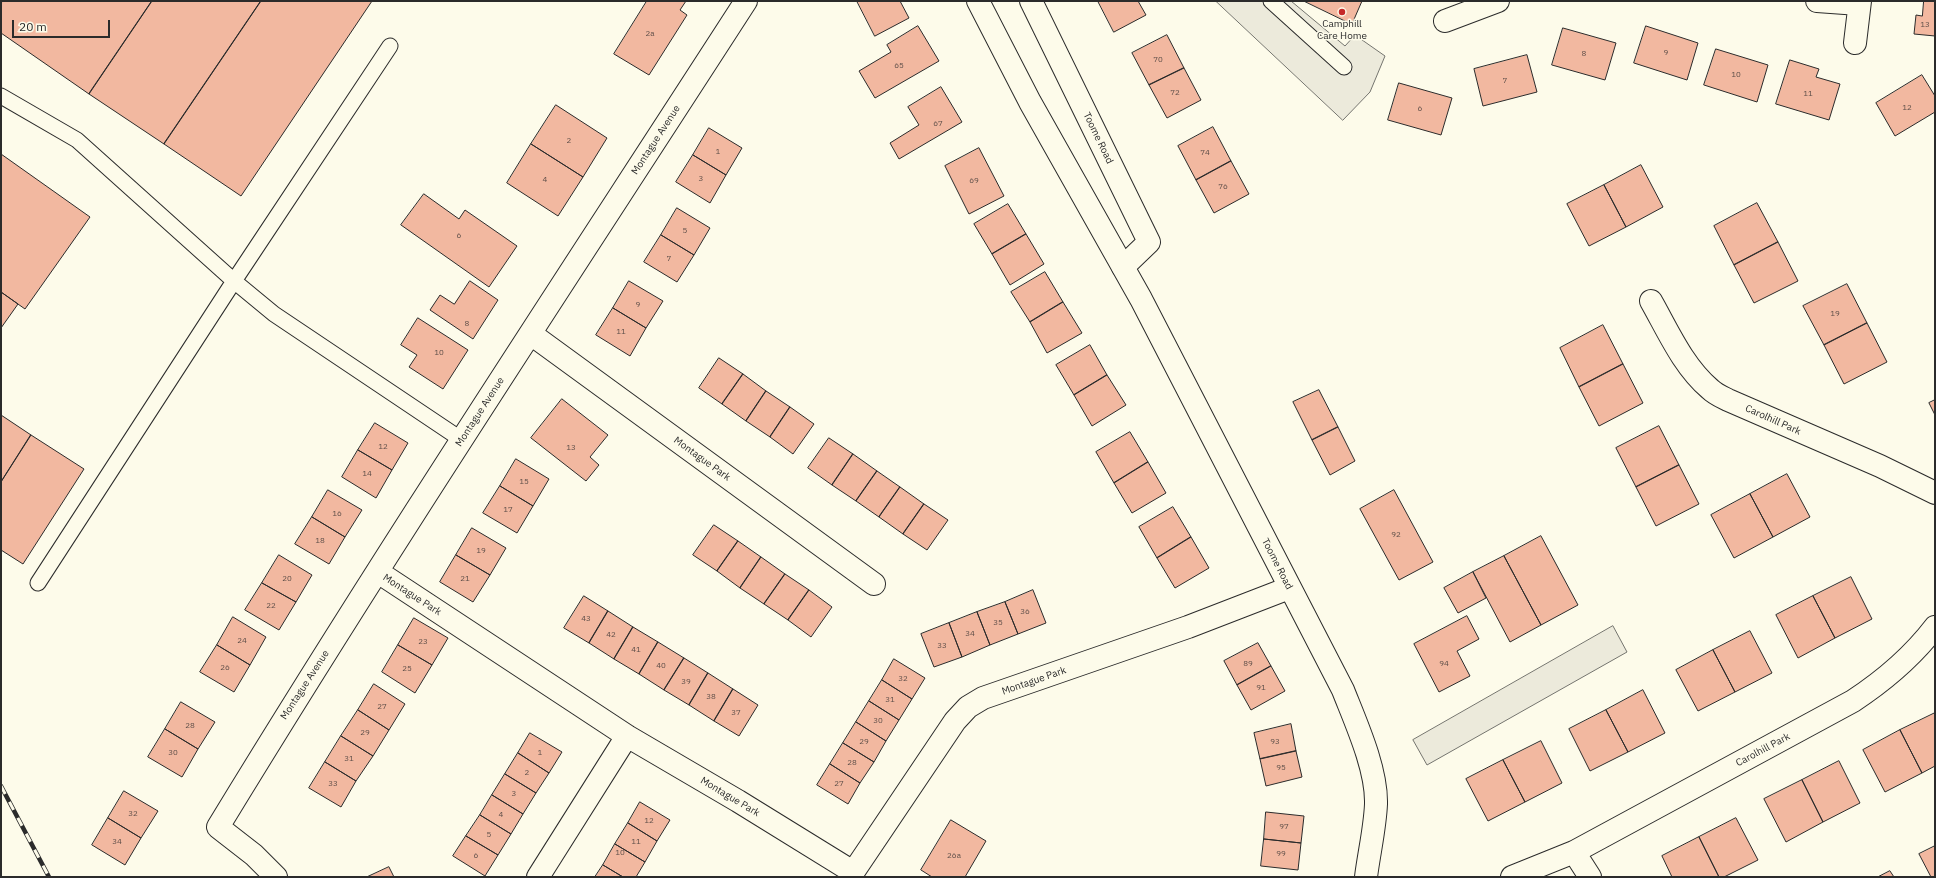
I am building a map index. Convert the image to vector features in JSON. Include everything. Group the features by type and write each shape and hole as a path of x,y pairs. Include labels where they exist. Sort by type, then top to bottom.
{"street":[{"name":"Montague Avenue","path":"276,877 254,855 218,827 285,717 462,440 746,1"},
{"name":"Toome Road","path":"978,1 1030,102 1145,306 1343,690 1363,742 1372,778 1376,803 1366,877"},
{"name":"Toome Road","path":"1030,1 1149,242 1123,267"},
{"path":"1817,1 1860,3 1855,43"},
{"path":"1445,20 1491,2"},
{"name":"Carolhill Park","path":"1651,301 1679,352 1693,372 1710,390 1748,410 1880,466 1935,493"},
{"name":"Montague Park","path":"530,334 874,584"},
{"name":"Montague Park","path":"378,572 627,736 738,801 852,874 955,721 968,707 983,698 1188,627 1290,588"},
{"name":"Carolhill Park","path":"1512,877 1574,852 1853,701 1878,685 1907,660 1935,627"},
{"path":"538,877 627,736"},
{"path":"1574,852 1590,877"}],"lane":[{"path":"1271,1 1344,67"},
{"path":"38,583 390,46"},
{"path":"1,96 76,140 234,282 274,314 462,440"}],"shaded area":[{"path":"1216,1 1291,1 1345,46 1355,35 1385,56 1370,92 1343,120"},
{"path":"1613,626 1627,652 1427,765 1413,740"}],"building":[{"path":"2,1 152,1 89,94 1,33"},
{"path":"152,1 261,1 164,144 89,94"},
{"path":"261,1 372,1 241,196 164,144"},
{"path":"647,1 686,1 680,10 687,15 649,75 614,54"},
{"path":"857,1 900,1 909,18 875,36"},
{"path":"1098,1 1138,1 1146,15 1114,32"},
{"name":"Camphill Care Home","path":"1304,1 1362,1 1352,24"},
{"path":"1924,1 1935,1 1935,36 1914,34 1916,15 1922,16"},
{"path":"918,26 939,61 875,98 859,71 891,52 887,45"},
{"path":"1646,26 1698,43 1687,80 1634,63"},
{"path":"1563,28 1616,43 1605,80 1552,65"},
{"path":"1167,35 1184,68 1149,85 1132,53"},
{"path":"1716,49 1768,65 1757,102 1704,85"},
{"path":"1527,55 1537,92 1483,106 1474,69"},
{"path":"1790,60 1819,69 1816,77 1840,84 1829,120 1776,104"},
{"path":"1184,68 1201,100 1167,118 1149,85"},
{"path":"1922,75 1935,96 1935,112 1895,136 1876,103"},
{"path":"1399,83 1452,98 1441,135 1388,120"},
{"path":"941,87 962,122 899,159 890,143 919,125 908,107"},
{"path":"556,105 607,138 583,177 531,144"},
{"path":"1213,127 1231,161 1196,180 1178,146"},
{"path":"709,128 742,148 726,175 693,155"},
{"path":"531,144 583,177 558,216 507,183"},
{"path":"979,148 1004,196 969,214 945,166"},
{"path":"1,154 90,217 25,309 1,292"},
{"path":"693,155 726,175 710,203 676,182"},
{"path":"1231,161 1249,194 1214,213 1196,180"},
{"path":"1641,165 1663,207 1626,227 1604,185"},
{"path":"1604,185 1626,227 1589,246 1567,204"},
{"path":"424,194 459,219 465,210 517,246 489,287 401,225"},
{"path":"1757,203 1778,242 1734,265 1714,226"},
{"path":"1008,204 1026,234 992,254 974,224"},
{"path":"677,208 710,228 694,255 661,235"},
{"path":"1026,234 1044,264 1010,285 992,254"},
{"path":"661,235 694,255 677,282 644,262"},
{"path":"1778,242 1798,281 1754,303 1734,265"},
{"path":"1045,272 1063,302 1030,322 1011,292"},
{"path":"470,281 498,300 473,339 430,310 440,295 454,304"},
{"path":"629,281 663,301 646,328 613,308"},
{"path":"1847,284 1867,323 1824,345 1803,306"},
{"path":"1,292 18,304 1,328"},
{"path":"1063,302 1082,333 1047,353 1030,322"},
{"path":"613,308 646,328 630,356 596,335"},
{"path":"418,318 468,350 443,389 409,367 417,355 401,345"},
{"path":"1867,323 1887,362 1844,384 1824,345"},
{"path":"1603,325 1623,364 1579,387 1560,348"},
{"path":"1090,345 1107,375 1074,395 1056,365"},
{"path":"719,358 743,374 722,404 699,388"},
{"path":"1623,364 1643,403 1599,426 1579,387"},
{"path":"743,374 766,391 746,421 722,404"},
{"path":"1107,375 1126,405 1092,426 1074,395"},
{"path":"1319,390 1338,427 1312,440 1293,402"},
{"path":"766,391 790,407 770,437 746,421"},
{"path":"562,399 608,435 590,457 599,465 586,481 531,438"},
{"path":"1935,400 1935,415 1929,403"},
{"path":"790,407 814,424 793,454 770,437"},
{"path":"1,415 31,435 1,482"},
{"path":"375,423 408,443 392,470 358,450"},
{"path":"1659,426 1679,465 1636,487 1616,448"},
{"path":"1338,427 1355,461 1330,475 1312,440"},
{"path":"1130,432 1148,462 1114,483 1096,452"},
{"path":"31,435 84,469 23,564 1,550 1,482"},
{"path":"829,438 853,454 832,485 808,468"},
{"path":"358,450 392,470 376,498 342,477"},
{"path":"853,454 877,471 856,501 832,485"},
{"path":"516,459 549,479 533,506 500,486"},
{"path":"1148,462 1166,493 1132,513 1114,483"},
{"path":"1679,465 1699,504 1656,526 1636,487"},
{"path":"877,471 900,487 879,517 856,501"},
{"path":"1787,474 1810,517 1773,537 1750,494"},
{"path":"500,486 533,506 517,533 483,513"},
{"path":"900,487 924,504 903,534 879,517"},
{"path":"328,490 362,510 345,537 312,517"},
{"path":"1394,490 1433,562 1399,580 1360,509"},
{"path":"1750,494 1773,537 1734,558 1711,515"},
{"path":"924,504 948,520 927,550 903,534"},
{"path":"1173,507 1191,537 1157,558 1139,527"},
{"path":"312,517 345,537 329,564 295,544"},
{"path":"714,525 738,541 717,571 693,555"},
{"path":"472,528 506,548 490,575 456,555"},
{"path":"1541,536 1578,605 1541,625 1504,556"},
{"path":"1191,537 1209,568 1175,588 1157,558"},
{"path":"738,541 761,557 740,588 717,571"},
{"path":"279,555 312,575 296,602 262,583"},
{"path":"456,555 490,575 473,602 440,582"},
{"path":"1504,556 1541,625 1510,642 1473,572"},
{"path":"761,557 785,574 764,604 740,588"},
{"path":"1473,572 1486,598 1458,613 1444,588"},
{"path":"785,574 809,590 788,620 764,604"},
{"path":"1851,577 1872,619 1835,638 1813,596"},
{"path":"262,583 296,602 279,630 245,610"},
{"path":"809,590 832,607 811,637 788,620"},
{"path":"1033,590 1046,623 1018,634 1005,602"},
{"path":"584,596 608,611 589,643 564,628"},
{"path":"1813,596 1835,638 1798,658 1776,615"},
{"path":"1005,602 1018,634 990,645 977,612"},
{"path":"608,611 633,627 614,659 589,643"},
{"path":"977,612 990,645 962,657 949,623"},
{"path":"1467,616 1479,639 1457,651 1470,676 1439,692 1414,644"},
{"path":"233,617 266,637 250,665 217,645"},
{"path":"414,618 448,638 432,665 398,645"},
{"path":"949,623 962,657 934,667 921,634"},
{"path":"633,627 658,642 639,674 614,659"},
{"path":"1750,631 1772,673 1735,692 1713,650"},
{"path":"658,642 684,658 664,690 639,674"},
{"path":"1258,643 1271,666 1237,685 1224,661"},
{"path":"217,645 250,665 234,692 200,672"},
{"path":"398,645 432,665 415,693 382,672"},
{"path":"1713,650 1735,692 1698,711 1676,670"},
{"path":"684,658 708,673 689,705 664,690"},
{"path":"894,659 925,678 912,699 882,680"},
{"path":"1271,666 1285,691 1251,710 1237,685"},
{"path":"708,673 733,689 714,721 689,705"},
{"path":"882,680 912,699 899,720 869,701"},
{"path":"374,684 405,704 389,730 358,710"},
{"path":"733,689 758,705 739,736 714,721"},
{"path":"1643,690 1665,733 1628,752 1606,710"},
{"path":"869,701 899,720 886,741 856,722"},
{"path":"181,702 215,722 198,749 165,729"},
{"path":"358,710 389,730 373,756 341,736"},
{"path":"1606,710 1628,752 1590,771 1569,729"},
{"path":"1935,713 1935,766 1922,773 1900,730"},
{"path":"856,722 886,741 874,762 843,743"},
{"path":"1291,724 1296,751 1260,759 1254,733"},
{"path":"165,729 198,749 182,777 148,757"},
{"path":"1900,730 1922,773 1885,792 1863,750"},
{"path":"530,733 562,752 549,773 518,753"},
{"path":"341,736 373,756 356,781 325,762"},
{"path":"1541,741 1562,783 1525,802 1503,760"},
{"path":"843,743 874,762 860,783 830,764"},
{"path":"1296,751 1302,777 1266,786 1260,759"},
{"path":"518,753 549,773 536,793 505,774"},
{"path":"1503,760 1525,802 1488,821 1466,779"},
{"path":"1839,761 1860,803 1823,822 1802,780"},
{"path":"325,762 356,781 341,807 309,788"},
{"path":"830,764 860,783 848,804 817,785"},
{"path":"505,774 536,793 523,814 492,795"},
{"path":"1802,780 1823,822 1786,842 1764,799"},
{"path":"124,791 158,811 141,838 108,818"},
{"path":"492,795 523,814 511,834 480,815"},
{"path":"640,802 670,820 657,841 628,823"},
{"path":"1266,812 1304,816 1301,843 1264,839"},
{"path":"480,815 511,834 498,855 466,836"},
{"path":"108,818 141,838 125,865 92,845"},
{"path":"1736,818 1758,860 1724,877 1719,877 1699,837"},
{"path":"951,820 986,841 965,877 932,877 921,870"},
{"path":"628,823 657,841 645,862 615,844"},
{"path":"466,836 498,855 485,876 453,856"},
{"path":"1699,837 1719,877 1672,877 1662,856"},
{"path":"1264,839 1301,843 1298,870 1261,866"},
{"path":"615,844 645,862 636,877 623,877 603,865"},
{"path":"1935,846 1935,877 1931,877 1919,854"},
{"path":"603,865 623,877 595,877"},
{"path":"389,867 394,877 367,877"},
{"path":"1890,871 1894,877 1878,877"}],"railway":[{"path":"1,786 49,877"}],"place":[{"name":"Camphill Care Home","path":"1342,12"}]}
